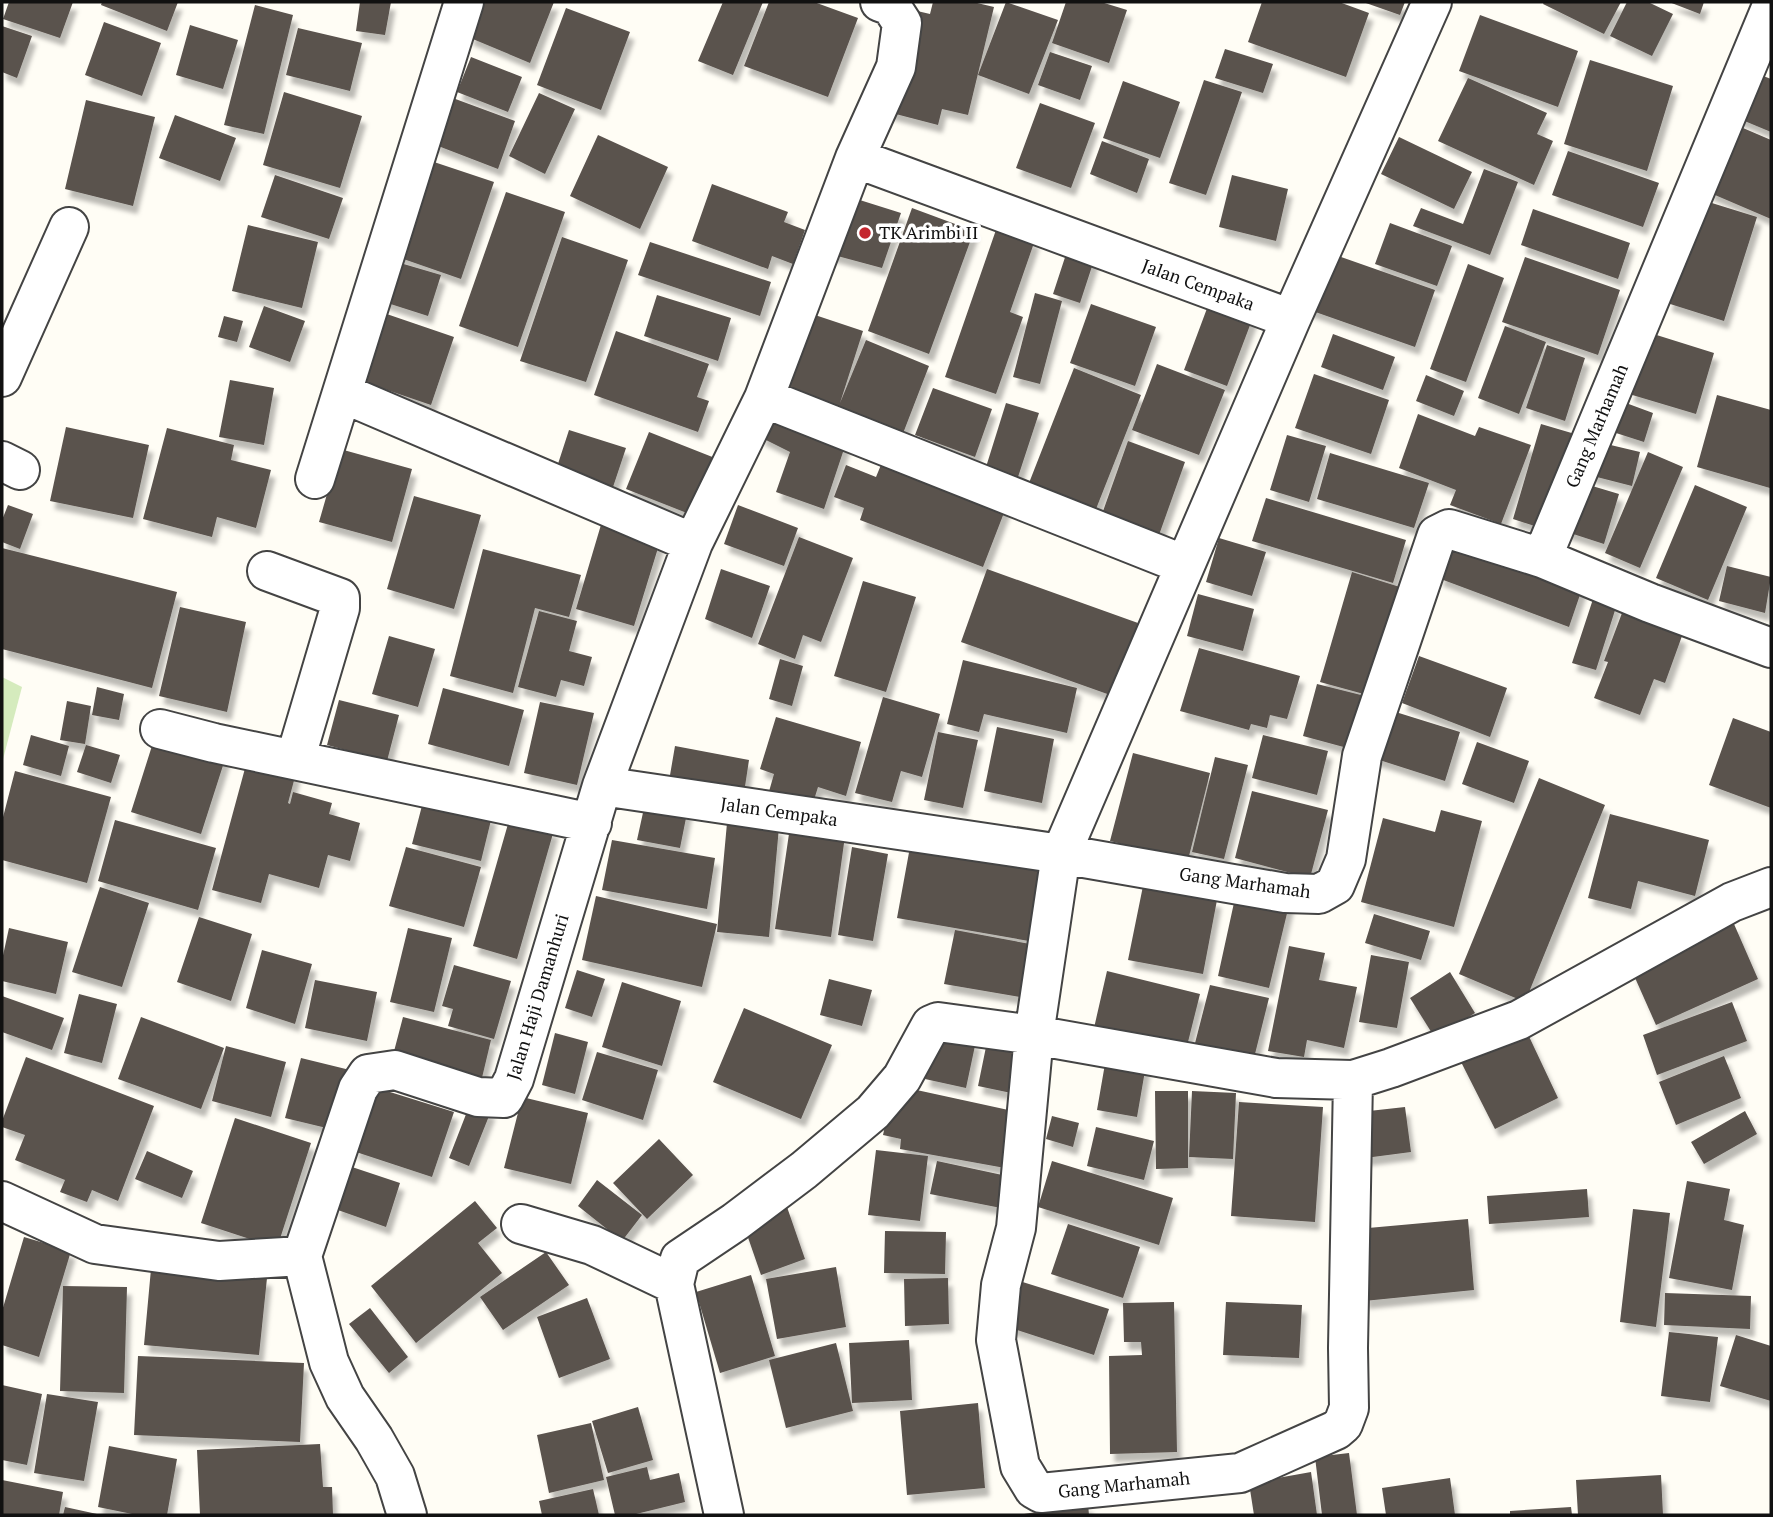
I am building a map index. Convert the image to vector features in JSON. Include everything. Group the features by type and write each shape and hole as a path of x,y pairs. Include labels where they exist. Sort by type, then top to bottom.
{"street":[{"path":"315,479 464,2"},
{"path":"602,786 692,543 764,398 855,158 896,67 902,23 891,6 880,2"},
{"path":"1061,854 1291,319 1432,2"},
{"name":"Gang Marhamah","path":"1353,1080 1347,1417 1343,1424 1336,1430 1240,1474 1041,1493 1034,1489 1020,1466 996,1340 1001,1285 1016,1228 1034,1035 1061,854 1286,893 1319,894 1335,885 1346,859 1362,756 1437,535 1448,529 1542,558 1771,8"},
{"name":"Jalan Cempaka","path":"855,158 1291,319"},
{"path":"2,377 69,228"},
{"path":"342,393 692,543"},
{"path":"764,398 1185,565"},
{"path":"1542,558 1650,603 1771,648"},
{"path":"267,571 340,598 340,608 295,760"},
{"path":"160,729 214,744 592,823"},
{"name":"Jalan Cempaka","path":"602,786 1061,854"},
{"name":"Jalan Haji Damanhuri","path":"302,1256 358,1089 368,1074 395,1070 478,1097 504,1098 514,1079 602,786"},
{"path":"724,1515 674,1284 680,1259 804,1170 873,1112 902,1078 931,1025 938,1022 1034,1035 1276,1078 1353,1080 1519,1020 1732,902 1771,887"},
{"path":"2,1201 95,1244 219,1261 302,1256 329,1362 345,1397 395,1476 407,1515"},
{"path":"522,1224 592,1245 674,1284"}],"green space":[{"path":"2,677 22,687 2,763"}],"building":[{"path":"9,2 73,2 60,38 3,19"},
{"path":"102,2 178,2 167,31 101,5"},
{"path":"360,2 391,2 385,35 356,31"},
{"path":"483,2 554,2 530,63 468,37"},
{"path":"723,2 763,2 733,75 698,61"},
{"path":"769,2 814,2 858,18 828,97 744,66"},
{"path":"933,2 973,2 994,7 968,115 942,109 938,125 888,112 913,10 930,14"},
{"path":"1006,2 1058,20 1029,94 978,75"},
{"path":"1066,2 1101,2 1127,10 1109,63 1052,43"},
{"path":"1262,2 1339,2 1369,13 1346,77 1248,42"},
{"path":"1363,2 1405,2 1400,15"},
{"path":"1621,2 1604,34 1543,4"},
{"path":"1627,2 1648,2 1673,14 1652,56 1610,36"},
{"path":"1669,2 1704,2 1700,14"},
{"path":"255,5 293,15 264,134 224,125"},
{"path":"566,8 630,32 601,110 537,85"},
{"path":"1480,15 1578,51 1558,107 1459,71"},
{"path":"104,22 161,43 142,96 85,75"},
{"path":"190,25 238,40 223,89 176,75"},
{"path":"2,26 32,36 17,78 2,72"},
{"path":"298,28 362,43 350,91 286,75"},
{"path":"1225,49 1273,64 1263,93 1215,78"},
{"path":"1050,52 1092,66 1080,100 1038,85"},
{"path":"471,57 522,77 508,112 457,92"},
{"path":"1590,60 1673,86 1647,171 1564,144"},
{"path":"1753,72 1771,79 1771,132 1735,117"},
{"path":"1468,78 1547,113 1537,134 1553,141 1534,185 1438,141"},
{"path":"1204,80 1242,92 1206,195 1169,183"},
{"path":"1123,81 1180,102 1160,158 1103,138"},
{"path":"284,92 362,116 340,188 263,165"},
{"path":"539,93 575,109 545,174 509,156"},
{"path":"450,97 515,121 498,169 433,144"},
{"path":"86,100 155,117 133,206 65,189"},
{"path":"1040,103 1095,123 1071,188 1016,168"},
{"path":"175,115 236,138 220,181 159,158"},
{"path":"1736,125 1771,140 1771,219 1708,192"},
{"path":"598,135 668,167 640,229 570,196"},
{"path":"1399,137 1472,172 1454,209 1381,174"},
{"path":"1102,141 1149,159 1137,193 1090,174"},
{"path":"1568,151 1659,183 1643,227 1552,195"},
{"path":"422,158 494,182 461,279 389,254"},
{"path":"1484,169 1518,182 1490,255 1413,226 1421,208 1463,224"},
{"path":"275,175 343,198 329,239 261,217"},
{"path":"1232,175 1288,189 1276,241 1219,227"},
{"path":"712,184 788,212 784,222 805,230 793,264 772,256 768,269 692,241"},
{"path":"506,192 565,212 518,347 459,326"},
{"name":"TK Arimbi II","path":"847,196 901,213 882,268 830,254"},
{"path":"1699,199 1757,217 1724,321 1667,303"},
{"path":"912,208 974,231 929,354 868,331"},
{"path":"1533,209 1630,243 1618,279 1521,245"},
{"path":"1390,223 1452,246 1437,286 1375,264"},
{"path":"248,225 318,242 302,308 232,291"},
{"path":"997,227 1035,240 1010,312 1023,317 996,394 945,377"},
{"path":"562,237 628,260 586,382 520,361"},
{"path":"650,242 771,282 760,316 638,275"},
{"path":"1070,242 1097,251 1080,303 1053,294"},
{"path":"1324,251 1435,290 1415,347 1304,308"},
{"path":"1525,257 1620,290 1598,355 1502,322"},
{"path":"390,260 441,275 428,316 378,300"},
{"path":"1468,264 1504,278 1466,382 1430,369"},
{"path":"1035,293 1062,301 1040,384 1013,377"},
{"path":"657,295 731,318 718,361 644,336"},
{"path":"1212,295 1255,312 1227,386 1184,370"},
{"path":"1091,304 1156,327 1135,386 1070,363"},
{"path":"264,306 305,321 290,362 249,347"},
{"path":"375,310 454,337 431,405 352,378"},
{"path":"803,311 863,331 840,403 866,340 929,366 902,436 778,389"},
{"path":"224,316 243,321 237,342 218,337"},
{"path":"1505,326 1546,342 1519,414 1478,398"},
{"path":"616,331 709,364 697,397 709,401 698,432 594,395"},
{"path":"1647,332 1714,353 1696,414 1629,394"},
{"path":"1333,334 1395,357 1383,390 1321,367"},
{"path":"1547,345 1585,358 1565,421 1526,408"},
{"path":"1157,364 1225,390 1199,455 1132,430"},
{"path":"1074,368 1141,395 1096,509 1029,483"},
{"path":"1314,374 1389,400 1371,454 1295,428"},
{"path":"1426,375 1464,391 1454,416 1416,401"},
{"path":"230,380 274,388 264,445 219,437"},
{"path":"933,388 992,409 975,457 915,435"},
{"path":"1717,395 1771,410 1770,488 1697,467"},
{"path":"1006,403 1039,413 1018,477 986,467"},
{"path":"1626,403 1653,413 1644,442 1616,433"},
{"path":"767,413 847,440 824,509 776,492 790,452 760,437"},
{"path":"1418,414 1475,436 1479,427 1531,445 1501,524 1450,505 1456,490 1399,468"},
{"path":"1541,424 1575,434 1547,530 1513,519"},
{"path":"66,427 149,445 133,518 50,501"},
{"path":"167,428 234,445 231,460 271,470 256,528 217,517 212,537 143,519"},
{"path":"569,430 626,448 613,487 556,470"},
{"path":"649,432 720,460 697,517 626,489"},
{"path":"1287,435 1326,446 1309,502 1270,490"},
{"path":"1128,441 1185,462 1159,535 1102,514"},
{"path":"1598,442 1640,452 1632,486 1589,475"},
{"path":"340,449 412,469 392,542 319,522"},
{"path":"1648,452 1683,467 1640,568 1605,553"},
{"path":"1330,453 1429,483 1414,528 1317,499"},
{"path":"883,460 1007,505 983,567 860,520 864,508 834,497 846,465 876,477"},
{"path":"1579,482 1619,494 1604,544 1564,531"},
{"path":"1695,485 1747,507 1708,600 1656,578"},
{"path":"414,496 481,515 454,609 387,589"},
{"path":"1266,498 1406,540 1393,583 1252,541"},
{"path":"8,505 33,514 20,549 2,542 2,520"},
{"path":"738,505 798,528 784,566 724,544"},
{"path":"603,518 662,535 634,626 576,609"},
{"path":"799,537 853,558 821,642 803,635 795,659 758,644"},
{"path":"1219,538 1266,552 1252,596 1206,582"},
{"path":"1453,538 1583,586 1569,627 1438,578"},
{"path":"2,548 177,592 152,688 2,649"},
{"path":"483,549 581,575 569,617 535,608 513,693 450,676"},
{"path":"1727,566 1771,577 1765,613 1719,601"},
{"path":"721,569 770,586 752,638 705,619"},
{"path":"987,569 1138,623 1113,696 961,642"},
{"path":"1352,572 1403,588 1371,696 1320,682"},
{"path":"863,581 916,597 886,692 834,676"},
{"path":"1198,594 1254,609 1243,651 1187,636"},
{"path":"1594,596 1617,604 1596,670 1572,663"},
{"path":"180,607 246,622 227,712 159,696"},
{"path":"539,611 577,621 569,651 592,657 584,686 561,680 556,697 518,687"},
{"path":"1622,613 1682,636 1665,683 1654,679 1640,715 1594,698"},
{"path":"389,636 435,649 418,707 372,694"},
{"path":"1199,648 1300,676 1287,719 1270,715 1267,728 1251,724 1249,730 1180,711"},
{"path":"1419,656 1507,688 1490,737 1402,703"},
{"path":"780,659 803,666 792,706 769,699"},
{"path":"963,660 1077,688 1067,733 984,714 979,732 947,724"},
{"path":"1317,684 1365,696 1351,749 1303,736"},
{"path":"97,687 124,694 119,720 92,715"},
{"path":"443,688 524,710 509,766 428,744"},
{"path":"883,697 940,714 922,777 901,771 892,802 855,793"},
{"path":"339,700 399,715 387,761 327,745"},
{"path":"67,701 91,706 85,744 60,740"},
{"path":"540,702 594,713 577,785 524,773"},
{"path":"1386,709 1460,732 1445,781 1370,757"},
{"path":"776,717 861,742 846,796 818,787 809,816 766,802 774,774 760,769"},
{"path":"1733,718 1771,732 1771,808 1709,785"},
{"path":"997,727 1054,739 1042,803 984,791"},
{"path":"157,730 227,753 201,834 131,812"},
{"path":"938,732 978,740 963,808 924,800"},
{"path":"31,735 69,746 61,776 23,765"},
{"path":"1263,735 1328,751 1317,795 1252,778"},
{"path":"1477,742 1529,761 1514,803 1462,784"},
{"path":"86,745 120,755 111,783 77,772"},
{"path":"675,746 749,760 744,793 669,781"},
{"path":"1133,753 1210,773 1188,860 1110,841"},
{"path":"1215,757 1248,765 1224,859 1192,852"},
{"path":"247,761 296,773 288,803 290,804 293,792 332,803 329,814 360,823 350,861 328,855 319,888 269,874 261,903 212,890"},
{"path":"15,771 111,797 87,883 2,860 2,821"},
{"path":"1539,778 1605,805 1525,1002 1459,974"},
{"path":"1252,791 1328,810 1310,878 1235,858"},
{"path":"424,798 492,816 481,861 412,844"},
{"path":"646,799 688,808 680,848 637,840"},
{"path":"1441,810 1482,821 1454,927 1361,902 1383,818 1435,832"},
{"path":"1610,814 1709,840 1695,896 1638,881 1631,909 1588,898"},
{"path":"510,817 554,830 517,959 473,946"},
{"path":"115,820 216,848 198,910 98,881"},
{"path":"727,823 779,827 769,937 717,932"},
{"path":"790,827 845,836 831,937 775,929"},
{"path":"612,840 715,858 707,909 602,890"},
{"path":"406,847 481,867 464,927 389,906"},
{"path":"852,847 888,854 873,941 838,935"},
{"path":"910,847 1042,870 1029,941 897,918"},
{"path":"1143,886 1217,900 1203,974 1128,960"},
{"path":"100,887 149,903 122,987 72,972"},
{"path":"1237,889 1290,901 1269,988 1218,976"},
{"path":"596,896 717,924 702,987 582,960"},
{"path":"1374,914 1430,931 1421,960 1365,943"},
{"path":"199,917 252,934 231,1001 177,982"},
{"path":"1734,924 1758,979 1656,1025 1632,971"},
{"path":"9,928 68,942 56,994 2,981 2,960"},
{"path":"408,928 452,938 434,1012 390,1002"},
{"path":"955,930 1030,944 1020,997 944,984"},
{"path":"1289,946 1325,953 1319,980 1357,987 1344,1048 1307,1040 1304,1057 1268,1051"},
{"path":"262,950 312,964 295,1024 246,1008"},
{"path":"1371,955 1409,962 1397,1028 1359,1022"},
{"path":"454,965 511,981 494,1039 448,1026 453,1009 442,1006"},
{"path":"577,970 605,979 592,1017 565,1008"},
{"path":"1107,971 1200,994 1186,1050 1094,1028"},
{"path":"1450,972 1475,1013 1435,1038 1410,998"},
{"path":"829,979 872,990 862,1026 820,1015"},
{"path":"315,980 377,992 367,1041 305,1028"},
{"path":"622,982 681,1001 662,1066 602,1047"},
{"path":"1210,985 1269,998 1253,1062 1194,1047"},
{"path":"79,994 117,1004 102,1063 64,1053"},
{"path":"2,996 64,1018 52,1050 2,1032"},
{"path":"1732,1002 1747,1041 1657,1075 1643,1035"},
{"path":"744,1008 832,1045 801,1119 713,1082"},
{"path":"141,1017 224,1048 201,1109 118,1079"},
{"path":"403,1017 491,1040 481,1082 392,1059"},
{"path":"1525,1028 1558,1098 1495,1129 1460,1060"},
{"path":"935,1032 976,1041 966,1088 925,1079"},
{"path":"555,1033 588,1042 575,1094 542,1085"},
{"path":"987,1042 1026,1050 1016,1094 978,1086"},
{"path":"226,1046 286,1062 271,1117 212,1101"},
{"path":"597,1052 658,1070 643,1120 582,1100"},
{"path":"1724,1056 1741,1098 1676,1125 1659,1082"},
{"path":"26,1057 154,1106 118,1201 92,1190 87,1202 60,1192 65,1180 15,1160 25,1135 2,1127 2,1121"},
{"path":"301,1058 354,1071 339,1131 285,1118"},
{"path":"1106,1058 1146,1065 1137,1117 1097,1110"},
{"path":"374,1087 454,1112 432,1177 353,1151"},
{"path":"912,1089 1013,1111 1005,1168 900,1149 901,1139 883,1135 892,1094 910,1098"},
{"path":"1155,1091 1188,1091 1188,1168 1156,1169"},
{"path":"1192,1091 1236,1093 1233,1159 1189,1157"},
{"path":"522,1097 588,1113 571,1184 504,1168"},
{"path":"1239,1102 1323,1107 1315,1222 1231,1216"},
{"path":"470,1104 491,1111 469,1166 449,1158"},
{"path":"1405,1107 1411,1152 1365,1158 1360,1112"},
{"path":"1745,1111 1757,1134 1704,1164 1691,1142"},
{"path":"1052,1116 1079,1123 1073,1147 1046,1139"},
{"path":"235,1118 311,1143 277,1248 201,1223"},
{"path":"1096,1127 1154,1141 1144,1180 1087,1166"},
{"path":"659,1139 693,1175 647,1219 613,1183"},
{"path":"876,1150 928,1156 920,1221 868,1215"},
{"path":"147,1151 193,1171 182,1198 135,1179"},
{"path":"937,1161 1007,1176 1001,1208 930,1194"},
{"path":"1052,1161 1173,1198 1159,1245 1038,1207"},
{"path":"349,1166 400,1183 386,1227 335,1209"},
{"path":"597,1180 642,1215 622,1241 578,1206"},
{"path":"1687,1181 1730,1189 1724,1220 1744,1225 1732,1290 1669,1278"},
{"path":"1587,1189 1589,1217 1489,1224 1487,1196"},
{"path":"475,1201 497,1228 478,1243 502,1273 416,1343 371,1286"},
{"path":"787,1207 805,1259 761,1275 743,1223"},
{"path":"1633,1209 1670,1213 1656,1327 1620,1322"},
{"path":"1468,1219 1474,1290 1364,1301 1357,1229"},
{"path":"1068,1224 1140,1247 1123,1298 1051,1274"},
{"path":"885,1231 946,1232 945,1274 884,1273"},
{"path":"24,1237 71,1251 39,1357 2,1345 2,1311"},
{"path":"546,1252 569,1285 503,1330 480,1297"},
{"path":"836,1267 846,1327 777,1339 766,1279"},
{"path":"151,1269 267,1278 259,1355 144,1345"},
{"path":"751,1275 775,1356 720,1373 696,1292"},
{"path":"948,1278 949,1324 905,1326 904,1279"},
{"path":"1013,1279 1109,1309 1094,1355 999,1324"},
{"path":"63,1286 127,1287 124,1393 60,1391"},
{"path":"1665,1293 1751,1296 1750,1329 1664,1325"},
{"path":"587,1298 610,1359 559,1378 537,1317"},
{"path":"1174,1302 1177,1452 1110,1454 1109,1356 1142,1355 1141,1342 1124,1342 1123,1303"},
{"path":"1226,1302 1302,1305 1299,1358 1223,1355"},
{"path":"370,1308 408,1357 389,1373 349,1324"},
{"path":"1669,1332 1718,1337 1710,1402 1661,1396"},
{"path":"1736,1335 1771,1346 1771,1401 1720,1386"},
{"path":"909,1340 912,1400 852,1403 849,1343"},
{"path":"836,1343 853,1411 786,1428 769,1360"},
{"path":"138,1356 304,1363 300,1442 134,1435"},
{"path":"2,1385 42,1394 27,1465 2,1460"},
{"path":"47,1394 98,1402 84,1481 34,1473"},
{"path":"978,1403 985,1488 907,1495 900,1411"},
{"path":"638,1407 653,1460 608,1473 592,1421"},
{"path":"591,1423 604,1480 549,1493 537,1435"},
{"path":"320,1444 323,1487 332,1487 333,1515 200,1515 197,1450"},
{"path":"109,1446 177,1459 167,1515 137,1515 98,1507"},
{"path":"1349,1453 1357,1515 1322,1515 1315,1457"},
{"path":"647,1467 650,1480 679,1473 685,1502 632,1515 615,1515 606,1477"},
{"path":"1311,1472 1317,1515 1254,1515 1249,1483"},
{"path":"1661,1475 1663,1515 1578,1515 1576,1480"},
{"path":"1450,1478 1455,1515 1386,1515 1382,1488"},
{"path":"2,1480 63,1492 59,1515 2,1515"},
{"path":"593,1489 599,1515 542,1515 539,1501"},
{"path":"1088,1504 1089,1515 1024,1515 1024,1514"},
{"path":"65,1507 97,1514 97,1515 63,1515"},
{"path":"1571,1507 1572,1515 1510,1515 1510,1511"}],"place":[{"name":"TK Arimbi II","path":"865,233"}]}
